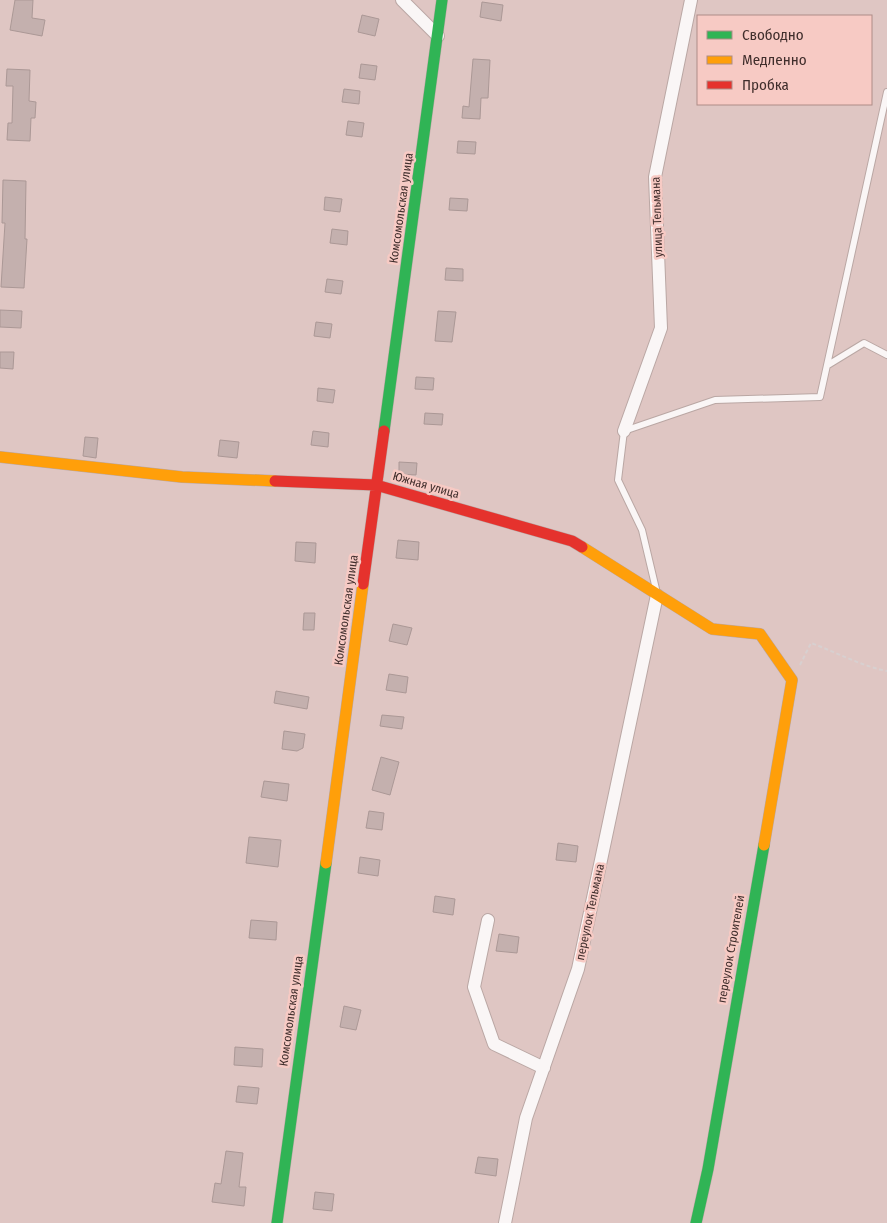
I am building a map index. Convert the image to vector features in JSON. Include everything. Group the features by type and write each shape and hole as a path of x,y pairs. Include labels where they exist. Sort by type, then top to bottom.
{"street":[{"path":"402,0 438,36"},
{"name":"Комсомольская улица","path":"277,1223 442,0"},
{"name":"улица Тельмана","path":"624,431 662,328 655,177 691,0"},
{"name":"Южная улица","path":"0,457 182,477 376,485 572,541 712,629 760,634 792,680"},
{"name":"переулок Тельмана","path":"505,1223 526,1118 578,969 657,595"},
{"name":"переулок Строителей","path":"696,1223 710,1159 792,680"},
{"path":"488,920 474,987 494,1044 544,1068"}],"lane":[{"path":"657,595 642,530 618,480 624,431 715,400 820,397 887,92"},
{"path":"828,365 864,343 887,355"}],"path":[{"path":"792,680 811,643 848,656 866,667 887,672"}],"building":[{"path":"15,0 33,0 32,18 45,20 42,36 10,30"},
{"path":"482,2 503,5 501,21 480,17"},
{"path":"362,15 379,19 375,36 358,32"},
{"path":"473,59 490,60 488,98 481,98 480,119 462,118 463,106 469,107"},
{"path":"361,64 377,66 375,80 359,78"},
{"path":"7,69 30,70 29,101 36,102 35,118 31,118 30,141 7,140 8,123 12,123 13,86 6,86"},
{"path":"344,89 360,91 359,104 342,102"},
{"path":"348,121 364,123 362,137 346,135"},
{"path":"458,141 476,142 475,154 457,153"},
{"path":"3,180 26,181 25,239 27,239 24,288 1,287 5,223 2,223"},
{"path":"325,197 342,199 340,212 324,210"},
{"path":"450,198 468,199 467,211 449,210"},
{"path":"332,229 348,231 347,245 330,243"},
{"path":"446,268 463,269 463,281 445,280"},
{"path":"327,279 343,281 341,294 325,292"},
{"path":"0,310 22,311 21,328 0,327"},
{"path":"438,311 456,312 452,342 435,341"},
{"path":"316,322 332,324 330,338 314,336"},
{"path":"0,352 14,352 13,369 0,368"},
{"path":"416,377 434,378 433,390 415,389"},
{"path":"318,388 335,390 333,403 317,401"},
{"path":"425,413 443,414 442,425 424,424"},
{"path":"313,431 329,433 328,447 311,445"},
{"path":"85,437 98,438 96,458 83,456"},
{"path":"220,440 239,442 237,458 218,456"},
{"path":"399,462 417,463 416,475 399,474"},
{"path":"398,540 419,542 418,560 396,558"},
{"path":"296,542 316,543 315,563 295,561"},
{"path":"304,613 315,613 314,630 303,630"},
{"path":"393,624 412,628 407,645 389,641"},
{"path":"389,674 408,677 406,693 386,690"},
{"path":"276,691 309,697 307,709 274,703"},
{"path":"382,715 404,717 402,729 380,726"},
{"path":"284,731 305,734 303,748 297,751 282,749"},
{"path":"381,757 399,762 390,795 372,790"},
{"path":"264,781 289,784 287,801 261,797"},
{"path":"369,811 384,813 382,830 366,828"},
{"path":"249,837 281,840 278,867 246,863"},
{"path":"558,843 578,846 576,862 556,860"},
{"path":"360,857 380,860 378,876 358,873"},
{"path":"435,896 455,899 453,915 433,912"},
{"path":"251,920 277,922 276,940 249,938"},
{"path":"499,934 519,937 517,953 496,951"},
{"path":"344,1006 361,1010 356,1030 340,1027"},
{"path":"235,1047 263,1049 262,1067 234,1065"},
{"path":"238,1086 259,1088 257,1104 236,1102"},
{"path":"226,1151 243,1153 239,1187 246,1187 244,1206 212,1202 215,1183 221,1184"},
{"path":"478,1157 498,1159 496,1176 475,1173"},
{"path":"315,1192 334,1194 332,1211 313,1209"}],"traffic: fast":[{"path":"384,431 442,0"},
{"path":"696,1223 708,1169 764,845"},
{"path":"277,1223 326,863"}],"traffic: slow":[{"path":"0,457 182,477 275,481"},
{"path":"582,547 712,629 760,634 792,680 764,845"},
{"path":"326,863 363,584"}],"traffic: jam":[{"path":"363,584 384,431"},
{"path":"275,481 376,485 572,541 582,547"}]}
